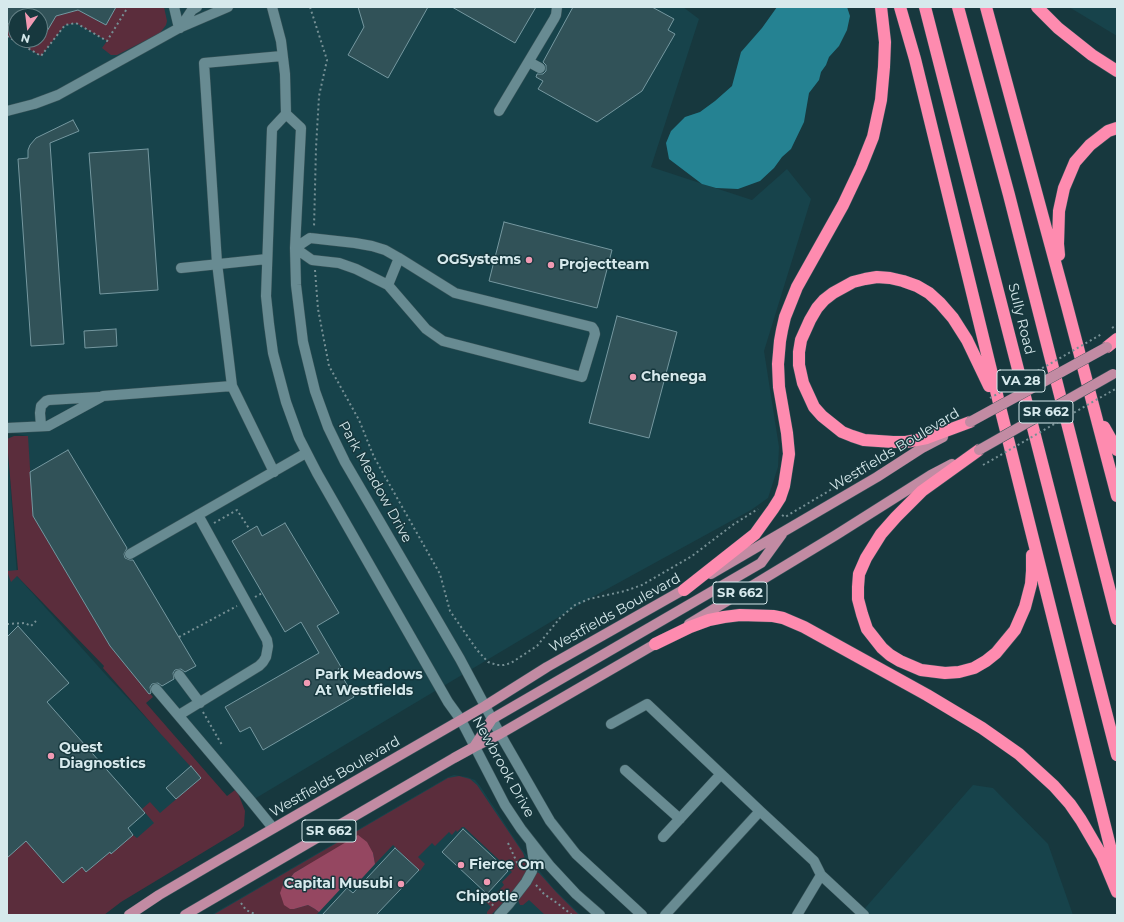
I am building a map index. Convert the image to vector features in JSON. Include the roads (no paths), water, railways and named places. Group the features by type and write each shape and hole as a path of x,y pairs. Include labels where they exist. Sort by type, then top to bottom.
{"highway":[{"path":"684,590 755,534 773,510 784,486 789,454 779,387 778,364 782,330 785,317 797,287 843,205 862,167 873,137 881,100 884,67 885,42 881,7"},
{"path":"900,7 915,59 1026,512 1117,874"},
{"name":"Sully Road","path":"925,7 1117,755"},
{"name":"Sully Road","path":"958,7 1011,203 1117,619"},
{"path":"986,7 1117,496"},
{"path":"1036,7 1058,28 1092,55 1117,71"},
{"path":"1067,306 1058,244 1059,211 1064,188 1075,162 1090,145 1108,131 1117,128"},
{"path":"970,422 927,438 906,442 864,440 842,432 830,424 814,407 809,398 799,365 801,340 817,308 833,293 853,282 865,278 890,278 917,286 929,293 953,318 967,340 1001,411"},
{"path":"1093,405 1117,450"},
{"path":"979,450 922,490 881,534 866,558 859,574 858,599 867,629 882,648 900,661 921,670 945,673 959,672 974,668 996,653 1014,630 1025,607 1031,584 1031,550 1026,512"},
{"path":"655,644 690,627 724,616 773,616 804,627 982,728 1020,754 1054,786 1070,804 1102,856 1117,892"}],"main road":[{"name":"Westfields Boulevard","path":"130,915 159,895 485,706 548,666 684,590 785,531 877,477 922,448 1114,342"},
{"name":"SR 662","path":"185,915 655,644 830,539 931,475 979,450 1116,373"},
{"path":"474,747 492,719 761,563 785,531"}],"street":[{"path":"174,7 180,28"},
{"path":"180,28 192,10 198,7"},
{"path":"7,111 34,104 58,95 180,28 228,7"},
{"path":"130,554 306,453 286,402 274,353 266,296 272,129 286,114 281,42 272,7"},
{"path":"499,111 554,20 556,15 556,7"},
{"path":"274,472 232,386 217,263 204,63 282,56"},
{"path":"529,62 540,68"},
{"name":"Park Meadow Drive","path":"286,114 300,128 295,248 296,285 303,342 315,391 328,427 345,462 460,659 485,706"},
{"path":"310,238 372,246 385,250 455,293 592,328 595,334 582,377 443,340 426,330 388,285 356,269 338,264 312,260 295,248 310,238"},
{"path":"388,285 399,258"},
{"path":"181,268 217,263 267,259"},
{"path":"41,426 41,406 49,400 232,386"},
{"path":"7,428 48,426 103,396"},
{"name":"Newbrook Drive","path":"306,453 316,473 425,659 448,702 461,720 505,806 531,843 550,866 576,894 600,915"},
{"path":"179,715 201,706 259,666 266,656 268,646 268,640 198,515"},
{"path":"179,675 201,706"},
{"path":"156,689 273,828"},
{"path":"611,724 647,704 814,861 821,875 864,915"},
{"name":"Newbrook Drive","path":"485,706 540,804 564,840 576,854 642,915"},
{"path":"625,770 680,819"},
{"path":"663,837 721,774"},
{"path":"665,915 760,811"},
{"path":"499,915 510,904 532,871 534,862 531,843"},
{"path":"797,915 821,875"}],"water":[{"path":"777,7 847,7 850,16 847,30 839,46 829,57 821,72 819,80 809,93 804,122 791,149 782,157 774,168 760,181 738,189 716,188 702,184 669,159 666,143 671,131 685,117 700,112 732,86 741,52 762,28"}],"place":[{"name":"OGSystems","path":"529,260"},
{"name":"Projectteam","path":"551,265"},
{"name":"Chenega","path":"633,377"},
{"name":"Park Meadows At Westfields","path":"307,683"},
{"name":"Quest Diagnostics","path":"51,756"},
{"name":"Fierce Om","path":"461,865"},
{"name":"Chipotle","path":"487,882"},
{"name":"Capital Musubi","path":"401,884"}]}
